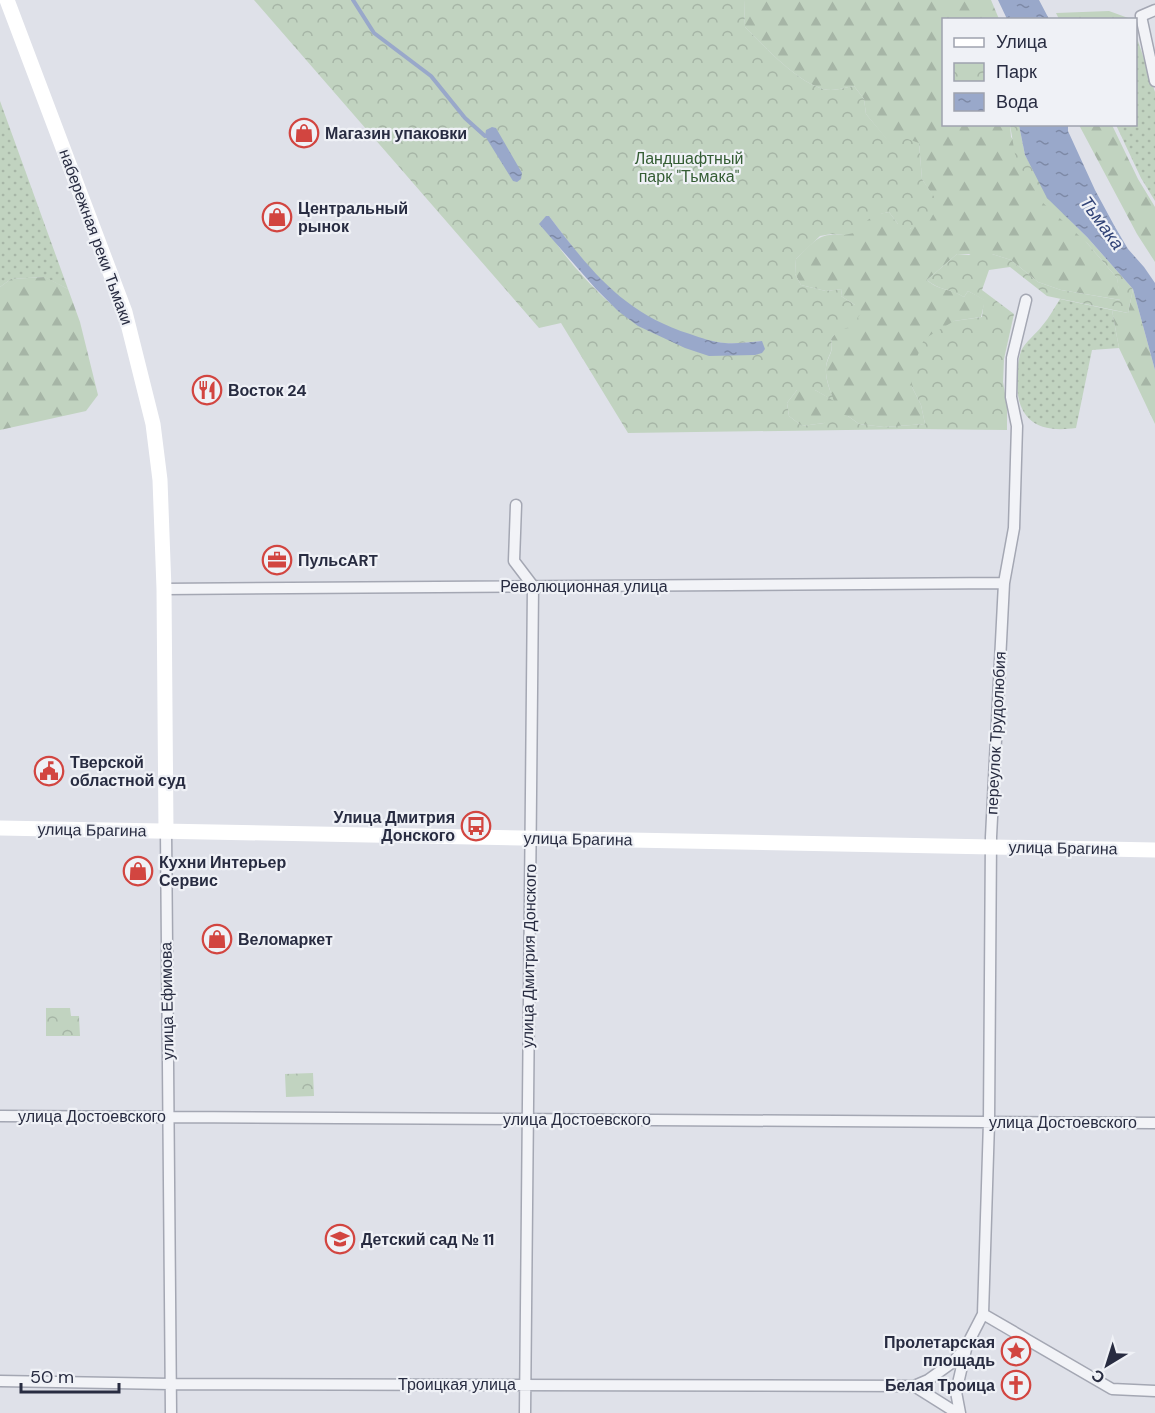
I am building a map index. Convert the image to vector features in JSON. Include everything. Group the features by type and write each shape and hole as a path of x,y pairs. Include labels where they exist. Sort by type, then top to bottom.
{"street":[{"name":"набережная реки Тьмаки","path":"7,0 125,312 153,424 160,480 164,589"},
{"path":"1155,10 1141,16 1155,81"},
{"name":"переулок Трудолюбия","path":"983,1314 989,1122 991,847 1004,583 1014,517 1017,426 1011,397 1012,358 1026,300"},
{"path":"516,505 514,561 533,586"},
{"name":"Революционная улица","path":"164,589 1004,583"},
{"name":"улица Дмитрия Донского","path":"525,1413 533,586"},
{"name":"улица Ефимова","path":"164,589 171,1413"},
{"name":"улица Брагина","path":"0,828 1155,850"},
{"name":"улица Достоевского","path":"0,1116 1155,1123"},
{"path":"983,1314 1112,1389 1155,1391"},
{"name":"Троицкая улица","path":"0,1381 170,1384 914,1386 944,1370 966,1347 983,1314"},
{"path":"959,1413 956,1392 966,1347"},
{"path":"914,1386 959,1413"}],"green space":[{"name":"Ландшафтный парк \"Тьмака\"","path":"254,0 744,0 745,27 797,75 820,88 834,90 854,86 864,99 866,114 892,145 905,138 919,143 922,179 939,204 926,227 917,224 910,229 908,241 894,230 898,224 889,212 871,218 859,232 820,236 796,259 795,274 801,285 826,291 842,289 841,296 862,312 858,317 860,327 839,329 831,339 832,348 826,371 834,401 815,390 797,390 787,403 789,416 802,426 824,423 835,412 848,416 859,424 884,427 925,424 921,405 912,387 911,373 924,339 954,321 982,317 984,300 968,291 964,297 927,280 957,254 969,255 986,244 992,254 1011,260 1038,282 1061,290 1120,300 1117,278 1087,243 1042,202 1016,160 1010,126 1019,126 1025,155 1047,198 1087,237 1133,289 1128,313 1047,296 1010,267 989,270 982,290 1014,314 1004,359 1003,382 1007,405 1007,430 628,433 561,323 539,328","holes":["549,216 583,260 622,300 644,315 670,328 711,341 724,343 762,341 762,353 674,339 648,330 633,321 603,297 565,255 556,243"]},
{"path":"744,0 991,0 999,18 942,18 942,126 1010,126 1011,137 1087,243 1117,278 1121,300 1061,290 1038,282 1011,260 992,254 957,254 927,280 964,297 968,291 985,300 981,317 954,321 912,387 921,405 925,424 884,427 859,424 848,416 802,426 789,416 787,403 797,390 815,390 833,400 826,371 832,348 831,339 855,305 841,296 842,289 826,291 801,285 795,274 796,259 812,243 822,237 835,234 844,235 873,215 889,212 898,224 910,229 938,204 922,179 919,143 892,146 866,114 864,99 854,86 831,90 809,83 773,55 745,27"},
{"path":"1109,11 1128,18 1058,18 1056,13"},
{"path":"1137,38 1155,92 1155,201 1141,178 1116,126 1137,126"},
{"path":"0,101 68,289 44,277 11,279 0,287"},
{"path":"1080,126 1112,126 1138,179 1155,207 1155,262 1137,234"},
{"path":"45,277 68,289 80,322 98,395 86,411 0,430 0,287 11,279"},
{"path":"1133,289 1155,370 1155,424 1119,348 1112,310 1128,313"},
{"path":"1060,299 1112,310 1119,348 1092,350 1076,428 1052,429 1033,422 1027,416 1018,397 1017,380 1021,351 1045,323"},
{"path":"46,1008 70,1008 71,1016 79,1016 80,1036 46,1036"},
{"path":"313,1073 314,1096 286,1097 285,1074"}],"water":[{"path":"998,0 1039,0 1048,18 1007,18"},
{"name":"Тьмака","path":"1019,126 1068,126 1068,131 1095,190 1115,227 1128,249 1155,283 1155,370 1133,289 1087,237 1047,198 1025,155"},
{"path":"496,128 522,173 521,179 517,182 513,181 485,136 486,130"},
{"path":"546,216 549,216 594,272 627,302 645,314 666,325 707,340 730,343 762,341 765,349 762,353 755,355 709,356 685,348 638,326 618,311 596,289 539,224"}],"waterway":[{"path":"353,0 374,33 431,76 465,118 485,136"}],"place":[{"name":"Магазин упаковки","path":"304,133"},
{"name":"Центральный рынок","path":"277,217"},
{"name":"Восток 24","path":"207,390"},
{"name":"ПульсART","path":"277,560"},
{"name":"Тверской областной суд","path":"49,771"},
{"name":"Улица Дмитрия Донского","path":"476,826"},
{"name":"Кухни Интерьер Сервис","path":"138,871"},
{"name":"Веломаркет","path":"217,939"},
{"name":"Детский сад № 11","path":"340,1239"},
{"name":"Пролетарская площадь","path":"1016,1351"},
{"name":"Белая Троица","path":"1016,1385"}]}
